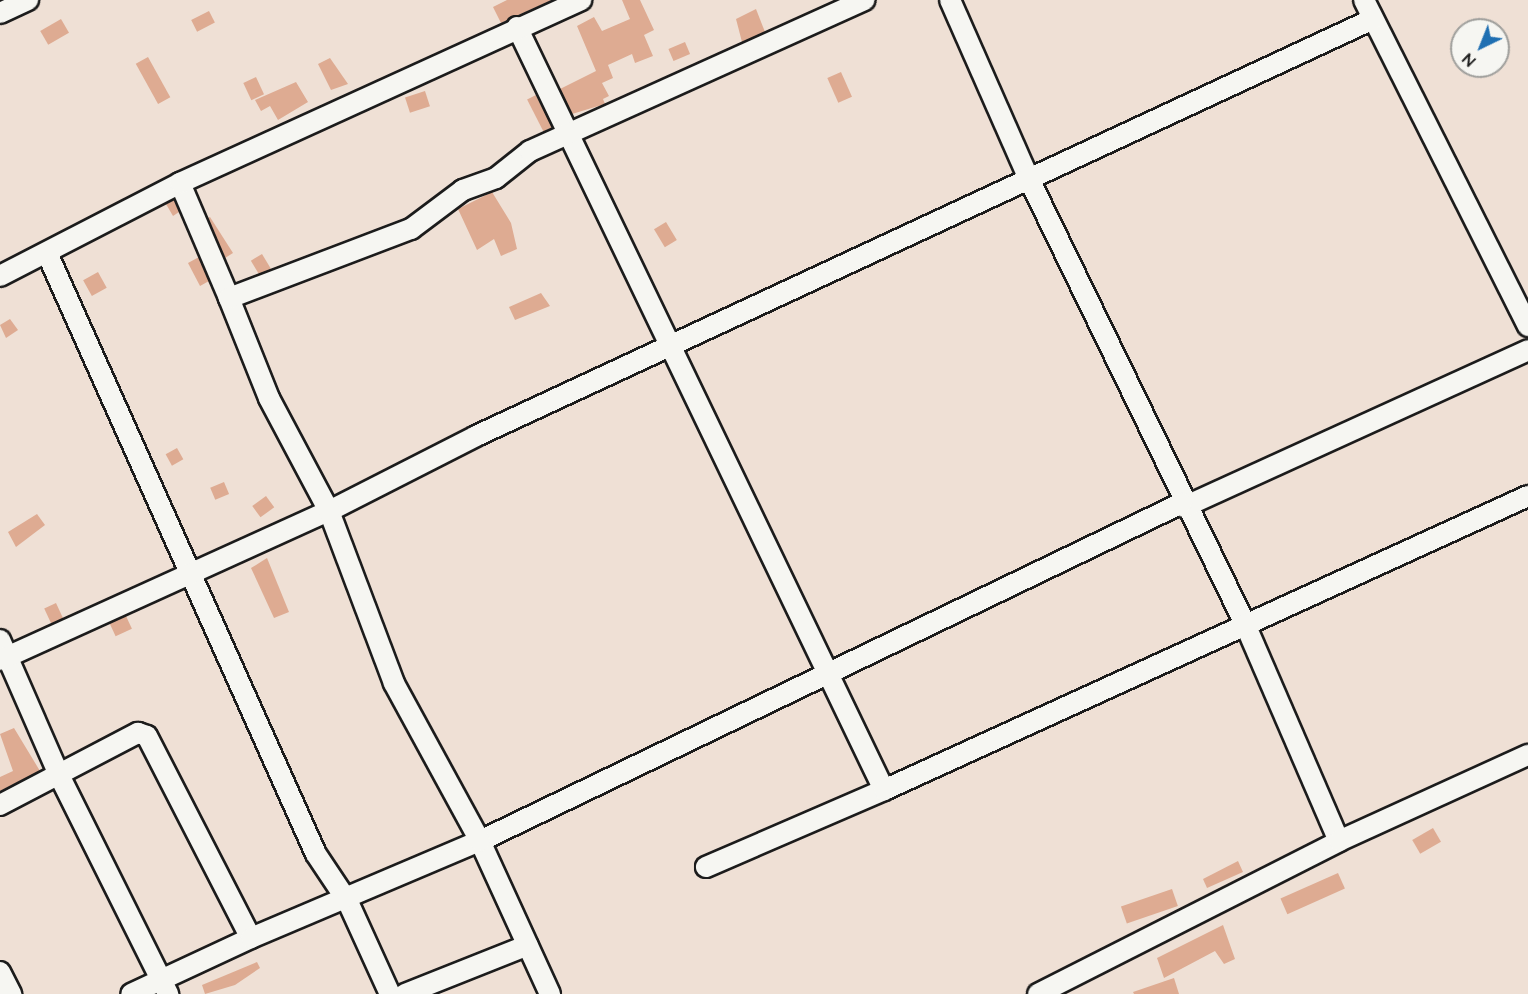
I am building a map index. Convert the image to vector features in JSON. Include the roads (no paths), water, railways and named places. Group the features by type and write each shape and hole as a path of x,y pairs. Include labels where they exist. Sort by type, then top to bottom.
{"street":[{"path":"0,13 28,0"},
{"path":"0,276 180,183 581,0"},
{"path":"229,298 411,229 463,190 496,178 530,152 865,0"},
{"path":"950,0 1028,177 1183,505 1245,624 1339,841"},
{"path":"1364,0 1528,326"},
{"path":"165,987 59,776 2,652 329,511 476,436 669,349 1028,177 1373,19"},
{"path":"518,27 572,132 669,349 884,790"},
{"path":"180,183 269,398 329,511 394,683 480,841 550,994"},
{"path":"47,253 315,854 348,902 390,994"},
{"path":"131,994 165,987 251,938 348,902 480,841 826,671 1183,505 1528,350"},
{"path":"706,867 884,790 1528,496"},
{"path":"0,805 138,733 147,736 251,938"},
{"path":"1038,994 1339,841 1528,755"},
{"path":"405,994 528,945"},
{"path":"0,972 11,994"}]}
